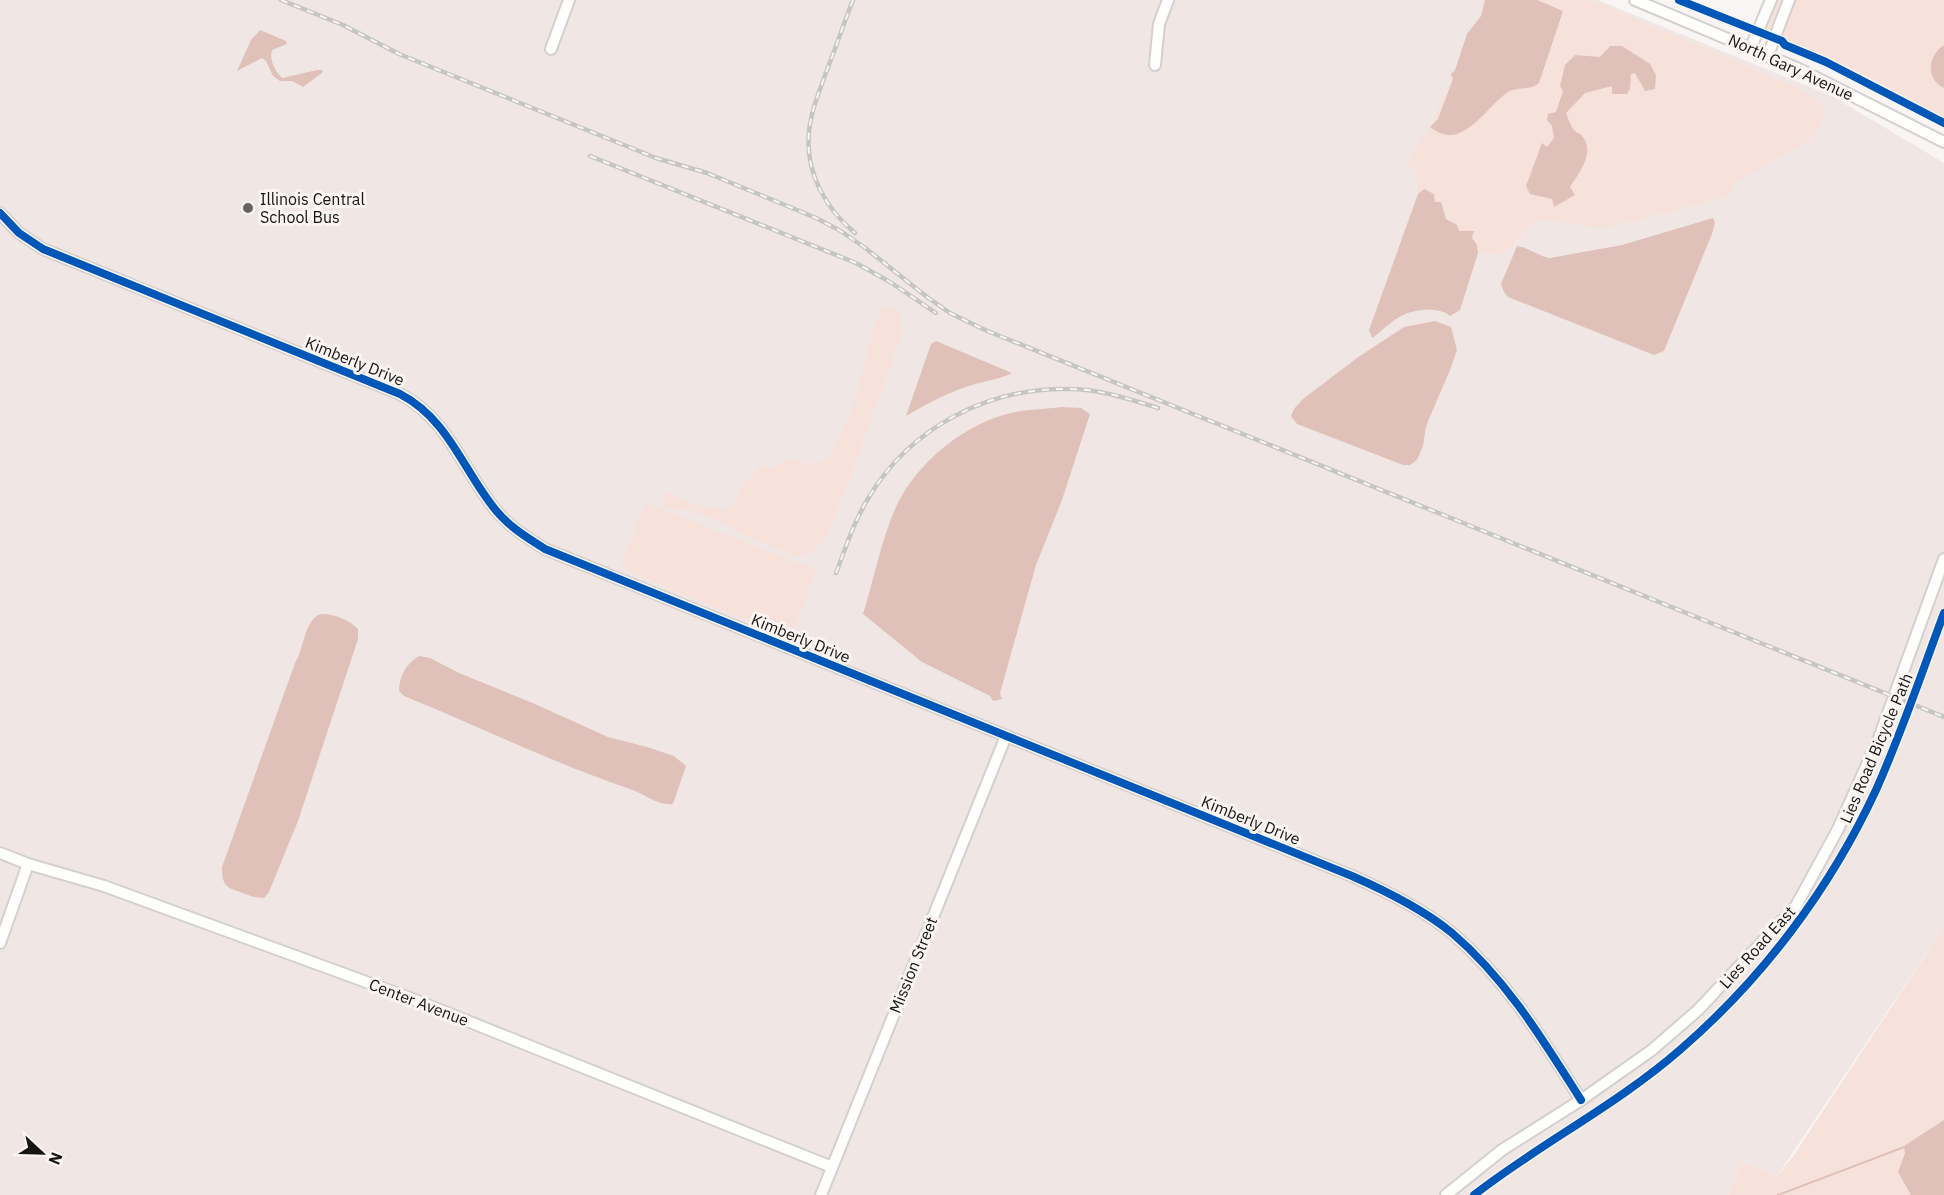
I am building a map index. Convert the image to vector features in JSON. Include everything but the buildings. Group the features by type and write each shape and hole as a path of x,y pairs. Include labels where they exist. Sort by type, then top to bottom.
{"street":[{"path":"551,49 569,0"},
{"path":"1155,65 1159,24 1168,0"},
{"name":"North Gary Avenue","path":"1635,0 1751,47 1841,89 1944,142"},
{"path":"1751,47 1771,0"},
{"path":"1768,55 1789,0"},
{"name":"Kimberly Drive","path":"0,213 19,233 43,249 413,401 430,415 447,435 494,508 514,528 544,549 1352,876 1398,898 1451,932 1498,978 1524,1011 1581,1100"},
{"name":"Lies Road East","path":"1446,1195 1502,1150 1643,1057 1685,1023 1796,906 1838,829 1879,738 1944,559"},
{"name":"Mission Street","path":"821,1195 1006,736"},
{"name":"Center Avenue","path":"0,853 28,864 104,886 410,998 832,1167"},
{"path":"0,944 28,864"}],"shaded area":[{"path":"0,0 1598,0 1832,96 1944,163 1944,927 1777,1176 1741,1162 1728,1195 0,1195"},
{"path":"1485,0 1537,0 1563,11 1539,83 1532,87 1508,92 1470,127 1461,132 1452,135 1441,134 1430,127 1438,119 1453,79 1451,74 1455,70 1467,34 1481,16"},
{"path":"1486,0 1591,0 1798,88 1826,111 1813,137 1734,184 1727,197 1605,228 1538,220 1502,255 1478,253 1442,209 1418,194 1417,175 1407,162 1415,147 1428,132"},
{"path":"1773,0 1944,0 1944,128 1860,84 1759,36"},
{"path":"260,30 286,41 287,44 272,50 271,54 273,65 282,78 317,70 323,70 322,73 303,87 292,81 280,81 273,76 266,61 262,58 237,71 251,40"},
{"path":"1944,45 1944,88 1934,79 1931,67 1935,55"},
{"path":"1610,46 1622,46 1650,64 1656,75 1655,89 1645,91 1635,73 1631,74 1630,89 1627,94 1612,94 1612,86 1585,93 1566,113 1573,129 1586,142 1587,155 1570,187 1575,195 1554,207 1552,199 1530,194 1526,186 1542,143 1547,147 1554,138 1552,126 1547,120 1548,114 1556,112 1563,91 1560,86 1565,65 1575,55 1600,57"},
{"path":"1424,189 1434,194 1435,202 1441,202 1446,219 1457,225 1459,231 1474,231 1472,238 1477,245 1478,253 1460,310 1450,316 1434,310 1408,313 1372,338 1369,330 1418,194"},
{"path":"1713,218 1715,223 1712,234 1664,351 1654,355 1508,297 1501,284 1517,246 1550,258 1622,245"},
{"path":"885,307 895,309 899,315 902,332 829,530 814,550 799,556 792,555 741,534 708,517 687,510 663,507 663,498 667,492 715,509 731,507 740,489 759,466 773,469 785,458 809,464 825,461 833,451 845,426 855,399 873,331"},
{"path":"1435,321 1451,327 1457,350 1426,426 1423,446 1417,460 1410,465 1403,465 1297,424 1291,416 1303,399 1357,358 1404,327"},
{"path":"936,341 1012,373 950,393 906,416 931,344"},
{"path":"1061,407 1081,408 1090,414 1062,500 1036,565 1000,693 1002,699 993,701 990,696 922,662 863,614 895,509 915,476 929,460 979,424 1021,411"},
{"path":"646,503 816,570 791,639 623,569 622,560"},
{"path":"321,614 336,616 350,623 358,629 358,639 298,821 269,892 264,898 254,897 228,886 224,881 222,867 308,628 315,617"},
{"path":"419,656 430,658 459,673 608,737 674,756 686,766 673,804 656,801 601,779 404,696 399,691 400,681 410,662"},
{"path":"1944,927 1944,1195 1728,1195 1741,1162 1777,1176 1794,1155"},
{"path":"1944,1120 1944,1195 1911,1195 1898,1172 1905,1153 1904,1146"}],"waterway":[{"path":"1778,1195 1907,1146"}],"railway":[{"path":"281,0 343,25 399,54 656,158 707,173 814,217 864,247 950,313 985,330 1944,717"},
{"path":"853,0 814,108 810,124 809,147 810,161 819,188 826,201 855,233"},
{"path":"590,156 856,263 890,282 936,313"},
{"path":"836,573 859,515 886,472 929,432 954,416 1009,395 1039,390 1092,391 1158,408"}],"cycle path":[{"path":"1679,0 1782,41 1785,45 1826,62 1944,123"},
{"path":"0,213 19,233 43,249 400,394 417,404 453,445 499,514 518,531 545,549 1352,876 1404,901 1452,933 1490,970 1523,1012 1581,1100"},
{"name":"Lies Road Bicycle Path","path":"1474,1195 1656,1069 1711,1022 1767,962 1816,897 1858,827 1876,790 1912,702 1944,613"}],"place":[{"name":"Illinois Central School Bus","path":"248,208"}]}
